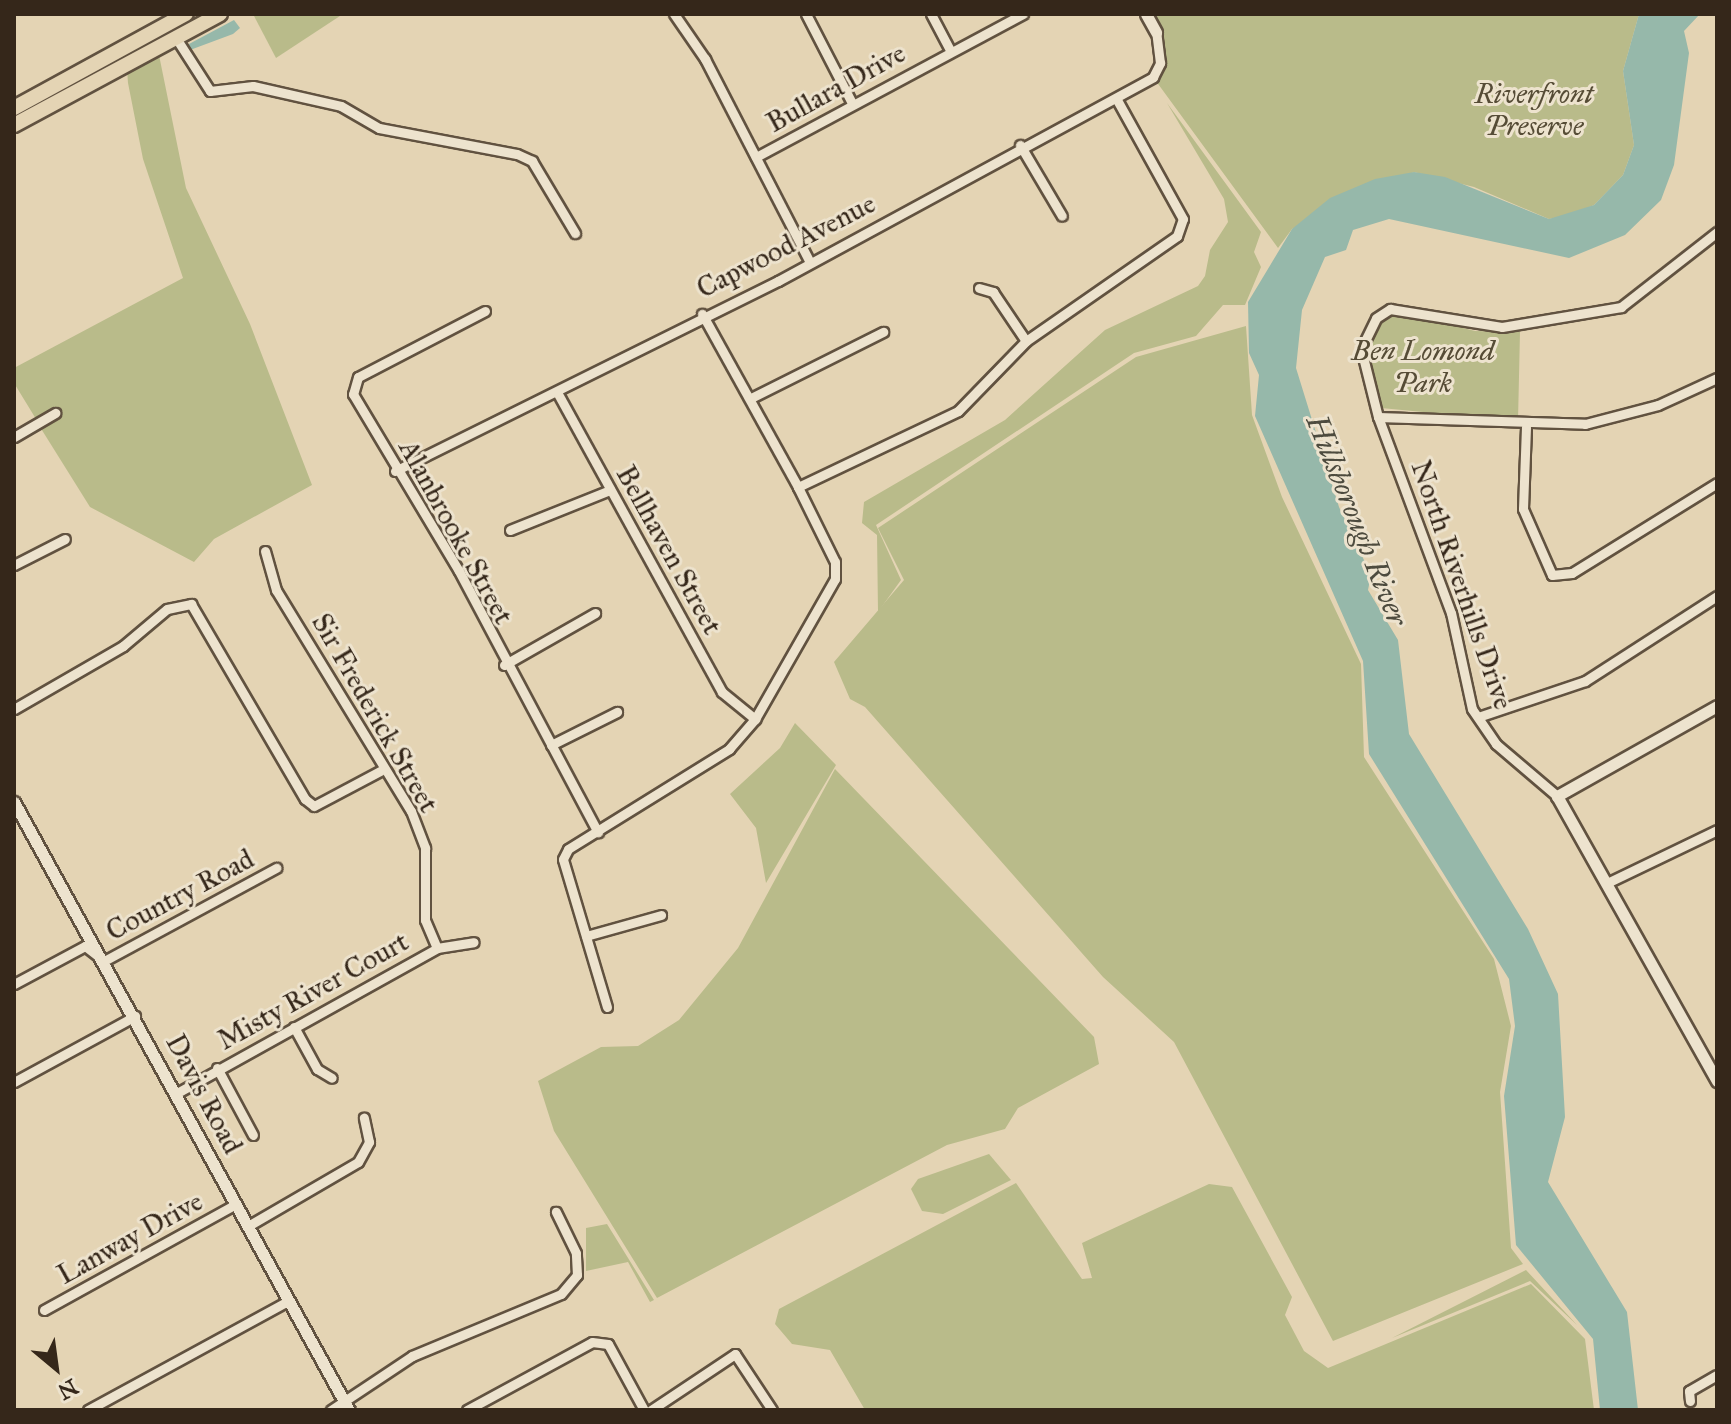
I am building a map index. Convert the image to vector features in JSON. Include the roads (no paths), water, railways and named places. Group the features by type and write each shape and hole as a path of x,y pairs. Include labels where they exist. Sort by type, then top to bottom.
{"main road":[{"path":"14,108 186,14"},
{"path":"14,125 220,14"}],"street":[{"path":"674,14 756,157 810,262"},
{"path":"806,14 852,103"},
{"path":"931,14 950,50"},
{"name":"Bullara Drive","path":"756,157 950,50 1023,14"},
{"path":"1146,14 1156,32"},
{"name":"Capwood Avenue","path":"395,471 810,262 1020,145 1153,77 1160,63 1156,32"},
{"path":"176,38 210,91 253,86 341,106 379,128 517,154 532,161 575,233"},
{"path":"798,487 958,411 1026,341 1177,236 1183,219 1116,98"},
{"path":"1020,145 1062,216"},
{"name":"North Riverhills Drive","path":"1717,232 1621,307 1566,320 1475,327 1421,310 1390,309 1376,318 1361,349 1378,417 1451,613 1478,717 1496,744 1557,796 1717,1081"},
{"path":"979,288 993,292 1026,341"},
{"name":"Alanbrooke Street","path":"485,311 358,377 353,394 395,471 459,571 504,665 598,832"},
{"path":"607,1007 563,859 598,832 693,777 755,719 835,579 835,562 798,487 702,314"},
{"path":"751,398 883,332"},
{"path":"1378,417 1526,427 1585,424 1658,405 1717,378"},
{"name":"Bellhaven Street","path":"557,392 722,692 755,719"},
{"path":"14,437 55,413"},
{"path":"1526,427 1523,509 1552,575 1572,573 1717,483"},
{"path":"510,530 610,490"},
{"path":"14,565 65,539"},
{"name":"Sir Frederick Street","path":"265,551 276,590 380,771 411,811 425,848 425,920 437,948"},
{"path":"1478,717 1585,681 1717,596"},
{"path":"14,709 123,646 167,609 191,604 305,799 314,806 380,771"},
{"path":"504,665 595,613"},
{"path":"1557,796 1717,706"},
{"path":"551,745 617,712"},
{"name":"Davis Road","path":"14,802 135,1016 347,1406"},
{"path":"1607,883 1717,830"},
{"name":"Country Road","path":"104,961 276,868"},
{"path":"586,936 661,915"},
{"name":"Misty River Court","path":"177,1093 437,948 474,942"},
{"path":"14,984 85,946 104,961"},
{"path":"14,1082 135,1016"},
{"path":"294,1027 317,1069 332,1078"},
{"path":"217,1068 253,1135"},
{"path":"248,1226 358,1162 369,1142 364,1118"},
{"name":"Lanway Drive","path":"44,1310 236,1204"},
{"path":"331,1410 347,1406 412,1356 561,1294 577,1275 576,1253 556,1212"},
{"path":"88,1410 288,1301"},
{"path":"467,1410 592,1342 608,1344 644,1410"},
{"path":"651,1410 735,1354 772,1410"},
{"path":"1690,1401 1689,1391 1717,1375"}],"park label":[{"name":"Riverfront Preserve","path":"1534,110"},
{"name":"Ben Lomond Park","path":"1423,367"}],"water label":[{"name":"Hillsborough River","path":"1357,520"}]}
